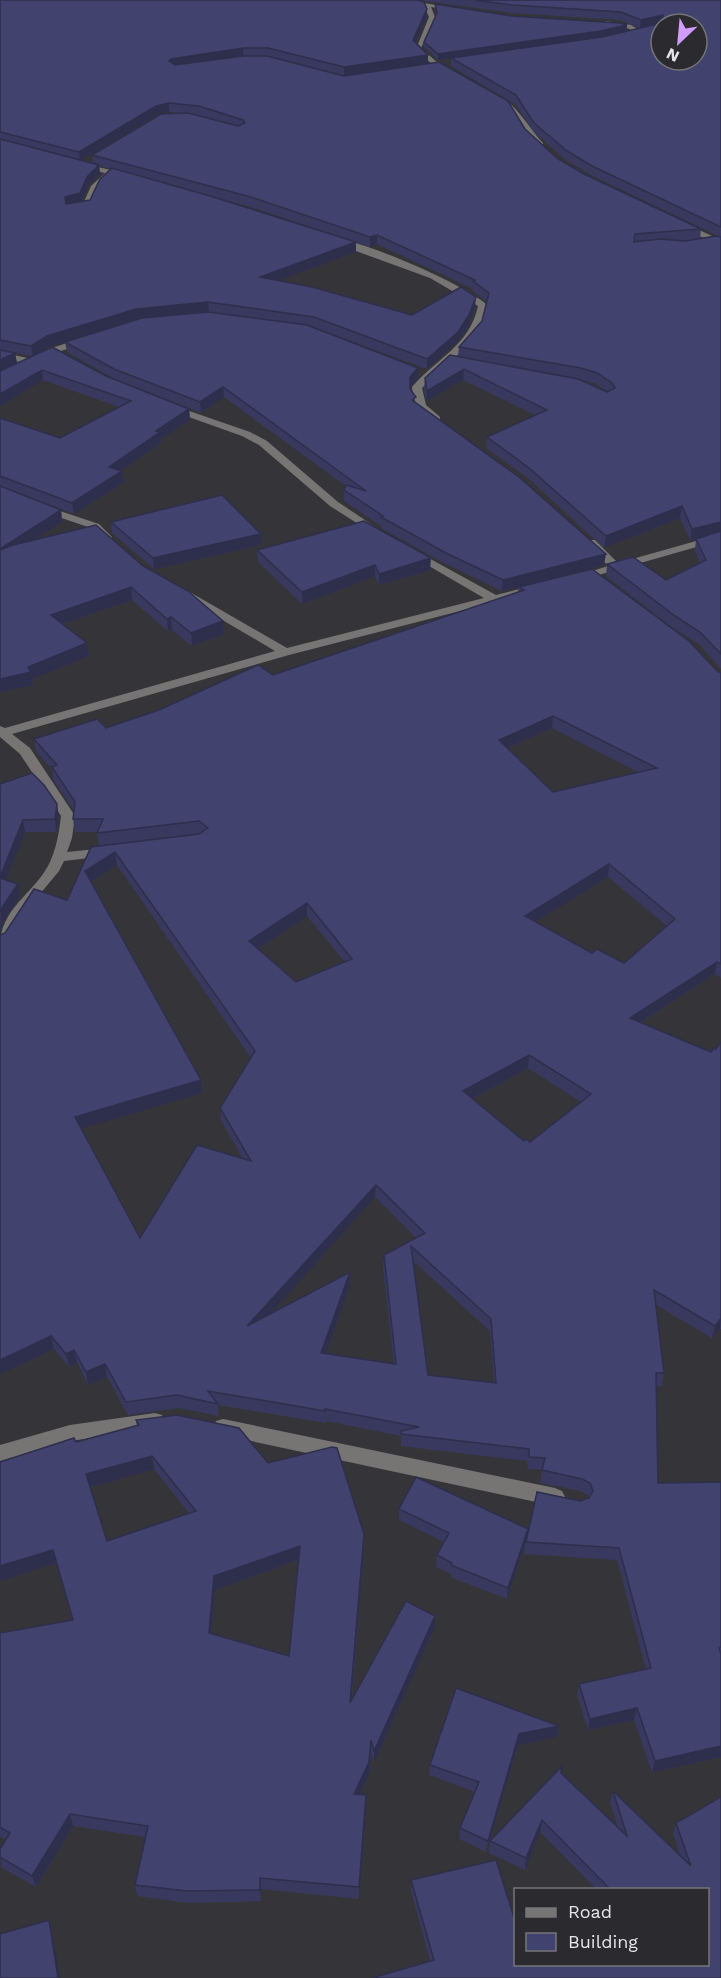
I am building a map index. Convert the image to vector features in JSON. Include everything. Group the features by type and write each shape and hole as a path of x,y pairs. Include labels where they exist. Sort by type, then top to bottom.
{"street":[{"path":"405,0 490,14"},
{"path":"417,3 428,7 432,17 418,48 439,65 461,78"},
{"path":"598,23 629,26 634,33 649,29"},
{"path":"481,89 512,107 529,134 546,150"},
{"path":"81,165 91,159"},
{"path":"70,162 133,177"},
{"path":"71,210 86,206 95,185 111,172"},
{"path":"676,223 718,242"},
{"path":"324,237 366,250 460,289 483,305 481,320 465,345 417,387 417,399 424,410 450,428"},
{"path":"695,244 718,242"},
{"path":"17,369 52,351 92,337"},
{"path":"52,351 71,359"},
{"path":"0,355 34,362"},
{"path":"446,360 457,362"},
{"path":"419,372 429,376"},
{"path":"158,403 246,434 263,443 334,504 384,536"},
{"path":"33,504 95,526 119,549"},
{"path":"580,532 616,567"},
{"path":"560,582 597,577 616,567 721,537"},
{"path":"405,547 495,598"},
{"path":"170,585 285,652"},
{"path":"1,732 285,652 539,588"},
{"path":"0,941 25,903 54,868 65,838 68,816 25,751 1,732"},
{"path":"58,857 117,850"},
{"path":"0,1453 70,1433 168,1419"},
{"path":"202,1423 579,1502"}],"building":[{"path":"0,0 418,0 424,2 427,9 413,40 428,55 344,67 268,48 243,48 169,61 175,65 243,56 267,56 344,76 439,62 508,101 525,129 558,159 584,174 701,229 635,234 634,242 660,239 685,241 721,237 721,522 692,529 682,506 606,536 529,468 487,437 547,410 464,369 427,391 425,378 450,355 578,379 607,392 615,388 612,383 597,373 581,368 459,347 482,321 489,293 473,281 475,280 377,235 370,237 251,197 92,155 161,114 188,113 238,126 245,123 243,120 199,106 169,103 156,106 79,152 0,132"},
{"path":"475,0 721,0 721,227 592,166 567,151 534,123 516,95 451,58 602,37 649,26 649,72 709,72 709,12 649,12 649,18 641,20 621,12 512,5"},
{"path":"435,4 511,16 627,25 601,31 438,54 424,42 437,13"},
{"path":"0,139 99,165 87,177 80,193 65,197 66,204 90,200 100,179 112,168 356,242 260,277 312,287 412,315 461,287 476,297 469,315 458,332 427,359 314,317 208,302 136,309 47,336 31,346 0,340"},
{"path":"208,312 307,325 418,368 410,377 410,389 416,397 412,400 519,477 606,554 503,580 446,553 381,517 383,516 344,490 346,485 366,491 223,387 200,402 114,369 65,342 142,318"},
{"path":"52,347 106,376 189,409 109,467 122,471 72,503 0,476 0,418 60,438 131,401 42,370 0,394 0,371"},
{"path":"0,350 15,353 0,360"},
{"path":"0,486 61,510 0,549"},
{"path":"222,495 261,534 153,558 111,522"},
{"path":"364,521 431,558 379,574 375,565 302,592 257,550"},
{"path":"96,525 143,566 188,591 223,621 191,633 171,617 167,619 131,587 51,615 87,643 28,667 31,672 0,679 0,550"},
{"path":"721,531 721,654 700,632 675,616 607,564 633,557 666,580 706,560 696,539"},
{"path":"592,569 689,641 721,673 721,964 717,962 630,1018 711,1052 721,1042 721,1318 715,1326 654,1290 664,1373 656,1373 658,1483 721,1482 721,1647 719,1648 721,1654 721,1746 655,1761 637,1708 590,1719 579,1684 651,1668 619,1548 526,1542 537,1492 580,1501 589,1498 593,1491 590,1483 542,1470 545,1458 529,1457 529,1449 401,1434 401,1431 419,1427 325,1409 325,1411 208,1391 218,1404 177,1395 126,1402 105,1364 86,1372 74,1350 66,1354 51,1336 0,1360 0,935 5,933 34,889 67,900 91,847 199,834 208,828 199,821 97,833 103,819 73,819 75,802 52,767 57,765 34,739 97,719 106,728 159,710 258,665 273,675 524,590 519,587","holes":["553,716 657,768 553,792 499,740","115,852 255,1051 220,1108 251,1161 197,1145 140,1238 75,1117 201,1080 85,871","609,864 675,919 624,963 597,949 592,953 525,916","307,903 352,959 296,982 249,941","529,1055 591,1094 530,1142 526,1139 524,1141 463,1091","376,1185 425,1233 384,1255 396,1364 321,1353 350,1272 247,1326","411,1246 491,1319 496,1383 428,1375"]},
{"path":"32,773 44,785 57,804 55,819 23,820 0,877 0,784"},
{"path":"0,878 18,884 0,912"},
{"path":"177,1415 239,1428 268,1463 332,1447 337,1448 364,1534 350,1703 406,1601 435,1616 374,1751 371,1740 369,1762 354,1794 366,1795 359,1887 260,1878 260,1890 187,1891 135,1885 148,1826 70,1814 32,1876 0,1857 0,1849 10,1833 0,1827 0,1633 73,1620 53,1550 0,1566 0,1462 74,1438 76,1442 139,1425 136,1420","holes":["152,1456 196,1511 107,1541 86,1474","300,1546 289,1656 209,1633 214,1576"]},
{"path":"416,1477 528,1529 508,1588 451,1565 452,1563 437,1555 449,1533 399,1509"},
{"path":"456,1688 559,1726 519,1734 488,1841 460,1828 479,1782 430,1765"},
{"path":"562,1766 561,1773 627,1836 613,1791 691,1866 676,1823 721,1797 721,1978 372,1978 434,1960 411,1880 496,1860 514,1918 514,1966 709,1966 709,1888 609,1888 542,1820 526,1858 490,1841"},
{"path":"49,1920 58,1978 0,1978 0,1934"}]}
